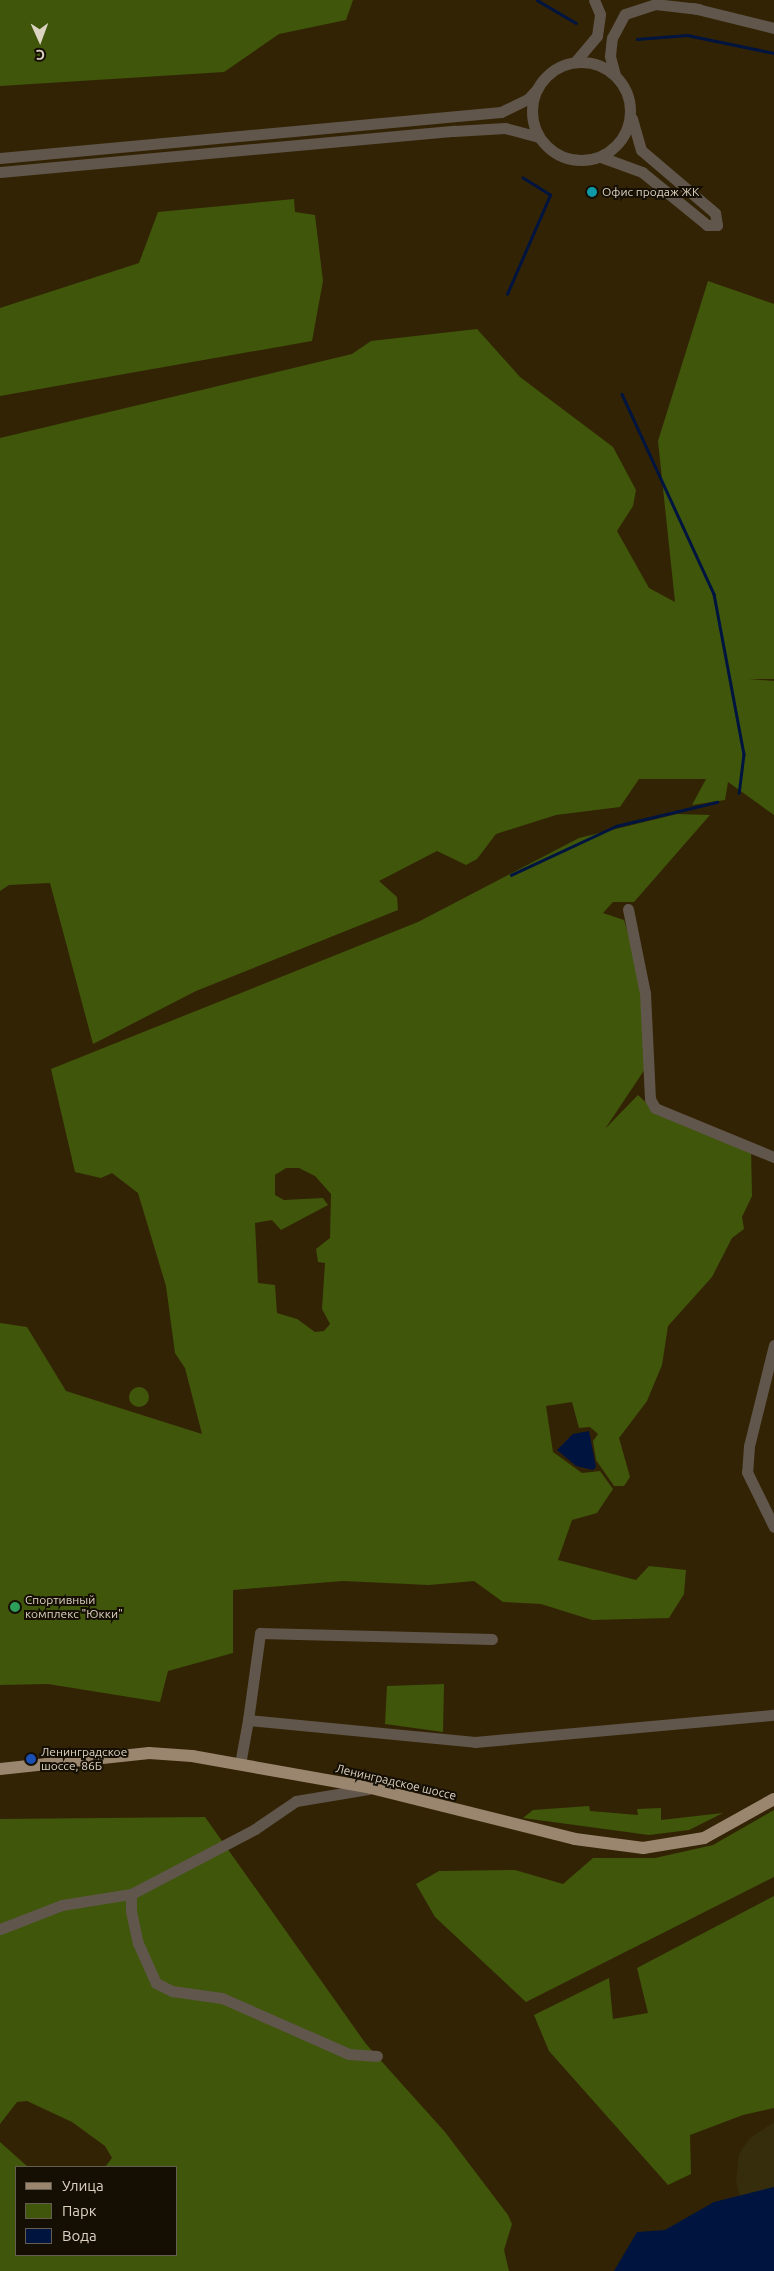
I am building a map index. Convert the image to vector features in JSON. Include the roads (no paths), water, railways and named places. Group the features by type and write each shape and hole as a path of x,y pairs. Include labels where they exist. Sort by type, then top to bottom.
{"main road":[{"name":"Ленинградское шоссе","path":"0,1769 149,1753 240,1764 371,1788 555,1835 643,1848 704,1838 774,1799"}],"street":[{"path":"575,62 597,36 600,14 594,0"},
{"path":"662,0 774,28"},
{"path":"0,172 505,128 538,137 559,156 573,160 601,157 642,172 707,225 717,225 715,213 641,150 629,98 615,75 610,56 612,38 624,14 655,4 699,10"},
{"path":"0,158 501,112 528,99 559,67 575,62 589,62 615,75"},
{"path":"537,89 532,105 538,137"},
{"path":"601,157 622,139 631,112"},
{"path":"628,909 645,993 650,1099 655,1108 774,1157"},
{"path":"774,1344 772,1363 749,1446 747,1472 774,1526"},
{"path":"240,1764 260,1634 492,1639"},
{"path":"248,1720 475,1742 774,1715"},
{"path":"0,1929 62,1906 131,1894 256,1829 296,1801 371,1788"},
{"path":"131,1894 138,1943 156,1983 172,1991 222,1998 349,2054 377,2056"}],"water":[{"path":"589,1431 596,1467 593,1470 576,1466 557,1450 573,1434"},
{"path":"774,2187 774,2271 614,2271 637,2232 665,2230 714,2202"}],"waterway":[{"path":"537,0 576,23"},
{"path":"637,39 687,35 774,53"},
{"path":"507,294 550,195 523,178"},
{"path":"622,394 714,594 744,754 739,793"},
{"path":"511,875 616,826 717,802"}],"place":[{"name":"Офис продаж ЖК","path":"592,192"},
{"name":"Спортивный комплекс \"Юкки\"","path":"15,1607"},
{"name":"Ленинградское шоссе, 86Б","path":"31,1759"}]}
